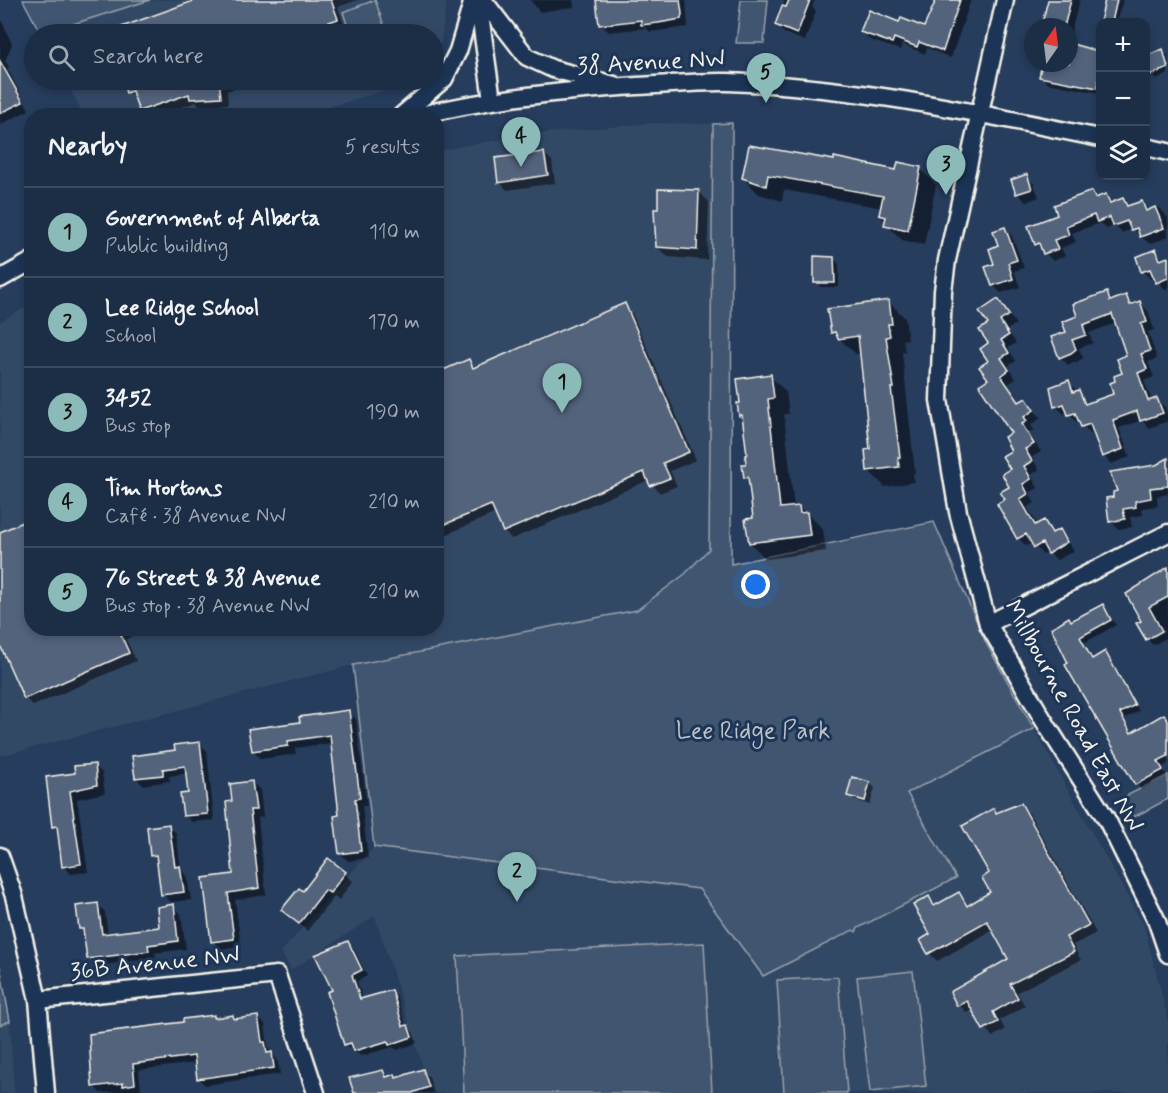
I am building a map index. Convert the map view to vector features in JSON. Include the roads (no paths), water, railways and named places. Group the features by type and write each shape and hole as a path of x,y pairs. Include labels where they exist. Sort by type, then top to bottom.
{"street":[{"path":"475,0 492,100"},
{"path":"444,78 458,51 475,0"},
{"path":"483,0 527,57 553,69 620,87"},
{"name":"Millbourne Road East NW","path":"1005,0 946,260 943,291 939,400 958,512 988,624 1044,721 1107,820 1156,920 1168,954"},
{"name":"38 Avenue NW","path":"444,110 492,100 620,87 726,82 798,87 978,113 1096,137"},
{"path":"410,108 430,90"},
{"path":"1150,148 1168,152"},
{"path":"0,279 24,266"},
{"path":"988,624 1168,533"},
{"path":"0,856 14,896 38,1000 46,1093"},
{"name":"36B Avenue NW","path":"38,1000 277,975 316,1093"}],"place":[{"name":"76 Street & 38 Avenue","path":"766,103"},
{"name":"Tim Hortons","path":"521,167"},
{"name":"3452","path":"946,195"},
{"name":"Government of Alberta","path":"562,413"},
{"name":"Lee Ridge School","path":"517,902"}],"park label":[{"name":"Lee Ridge Park","path":"753,731"}]}
